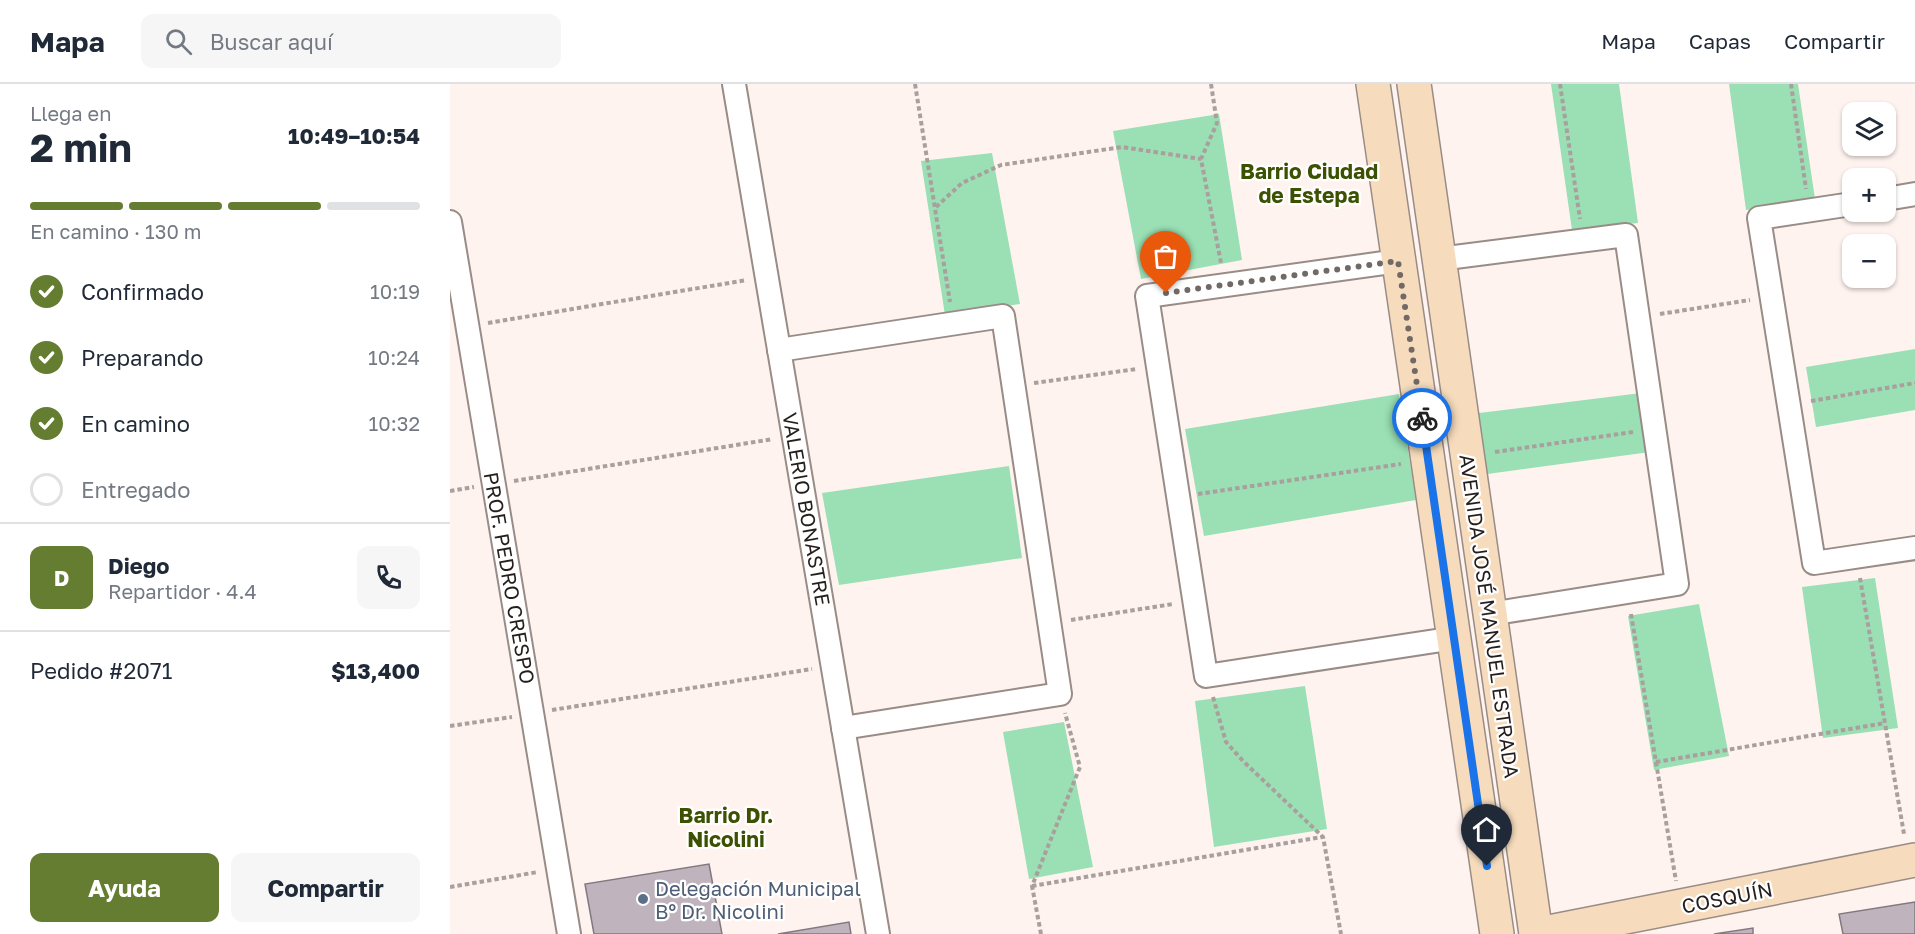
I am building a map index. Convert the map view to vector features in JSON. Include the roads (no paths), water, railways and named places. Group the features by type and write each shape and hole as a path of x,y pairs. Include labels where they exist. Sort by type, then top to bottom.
{"main road":[{"name":"AVENIDA JOSÉ MANUEL ESTRADA","path":"1372,84 1497,934"},
{"name":"AVENIDA JOSÉ MANUEL ESTRADA","path":"1414,84 1538,934"},
{"name":"COSQUÍN","path":"1538,934 1912,861"}],"street":[{"name":"VALERIO BONASTRE","path":"734,84 878,934"},
{"path":"1896,197 1915,194"},
{"path":"1842,206 1760,218 1814,563 1915,548"},
{"name":"PROF. PEDRO CRESPO","path":"450,222 568,934"},
{"path":"1439,259 1626,235 1677,584 1490,614"},
{"path":"1398,261 1147,296 1206,676 1455,638"},
{"path":"779,350 1003,316 1060,694 843,728"}],"place":[{"name":"Delegación Municipal Bº Dr. Nicolini","path":"643,899"}],"district":[{"name":"Barrio Ciudad de Estepa","path":"1309,183"},
{"name":"Barrio Dr. Nicolini","path":"726,827"}]}
